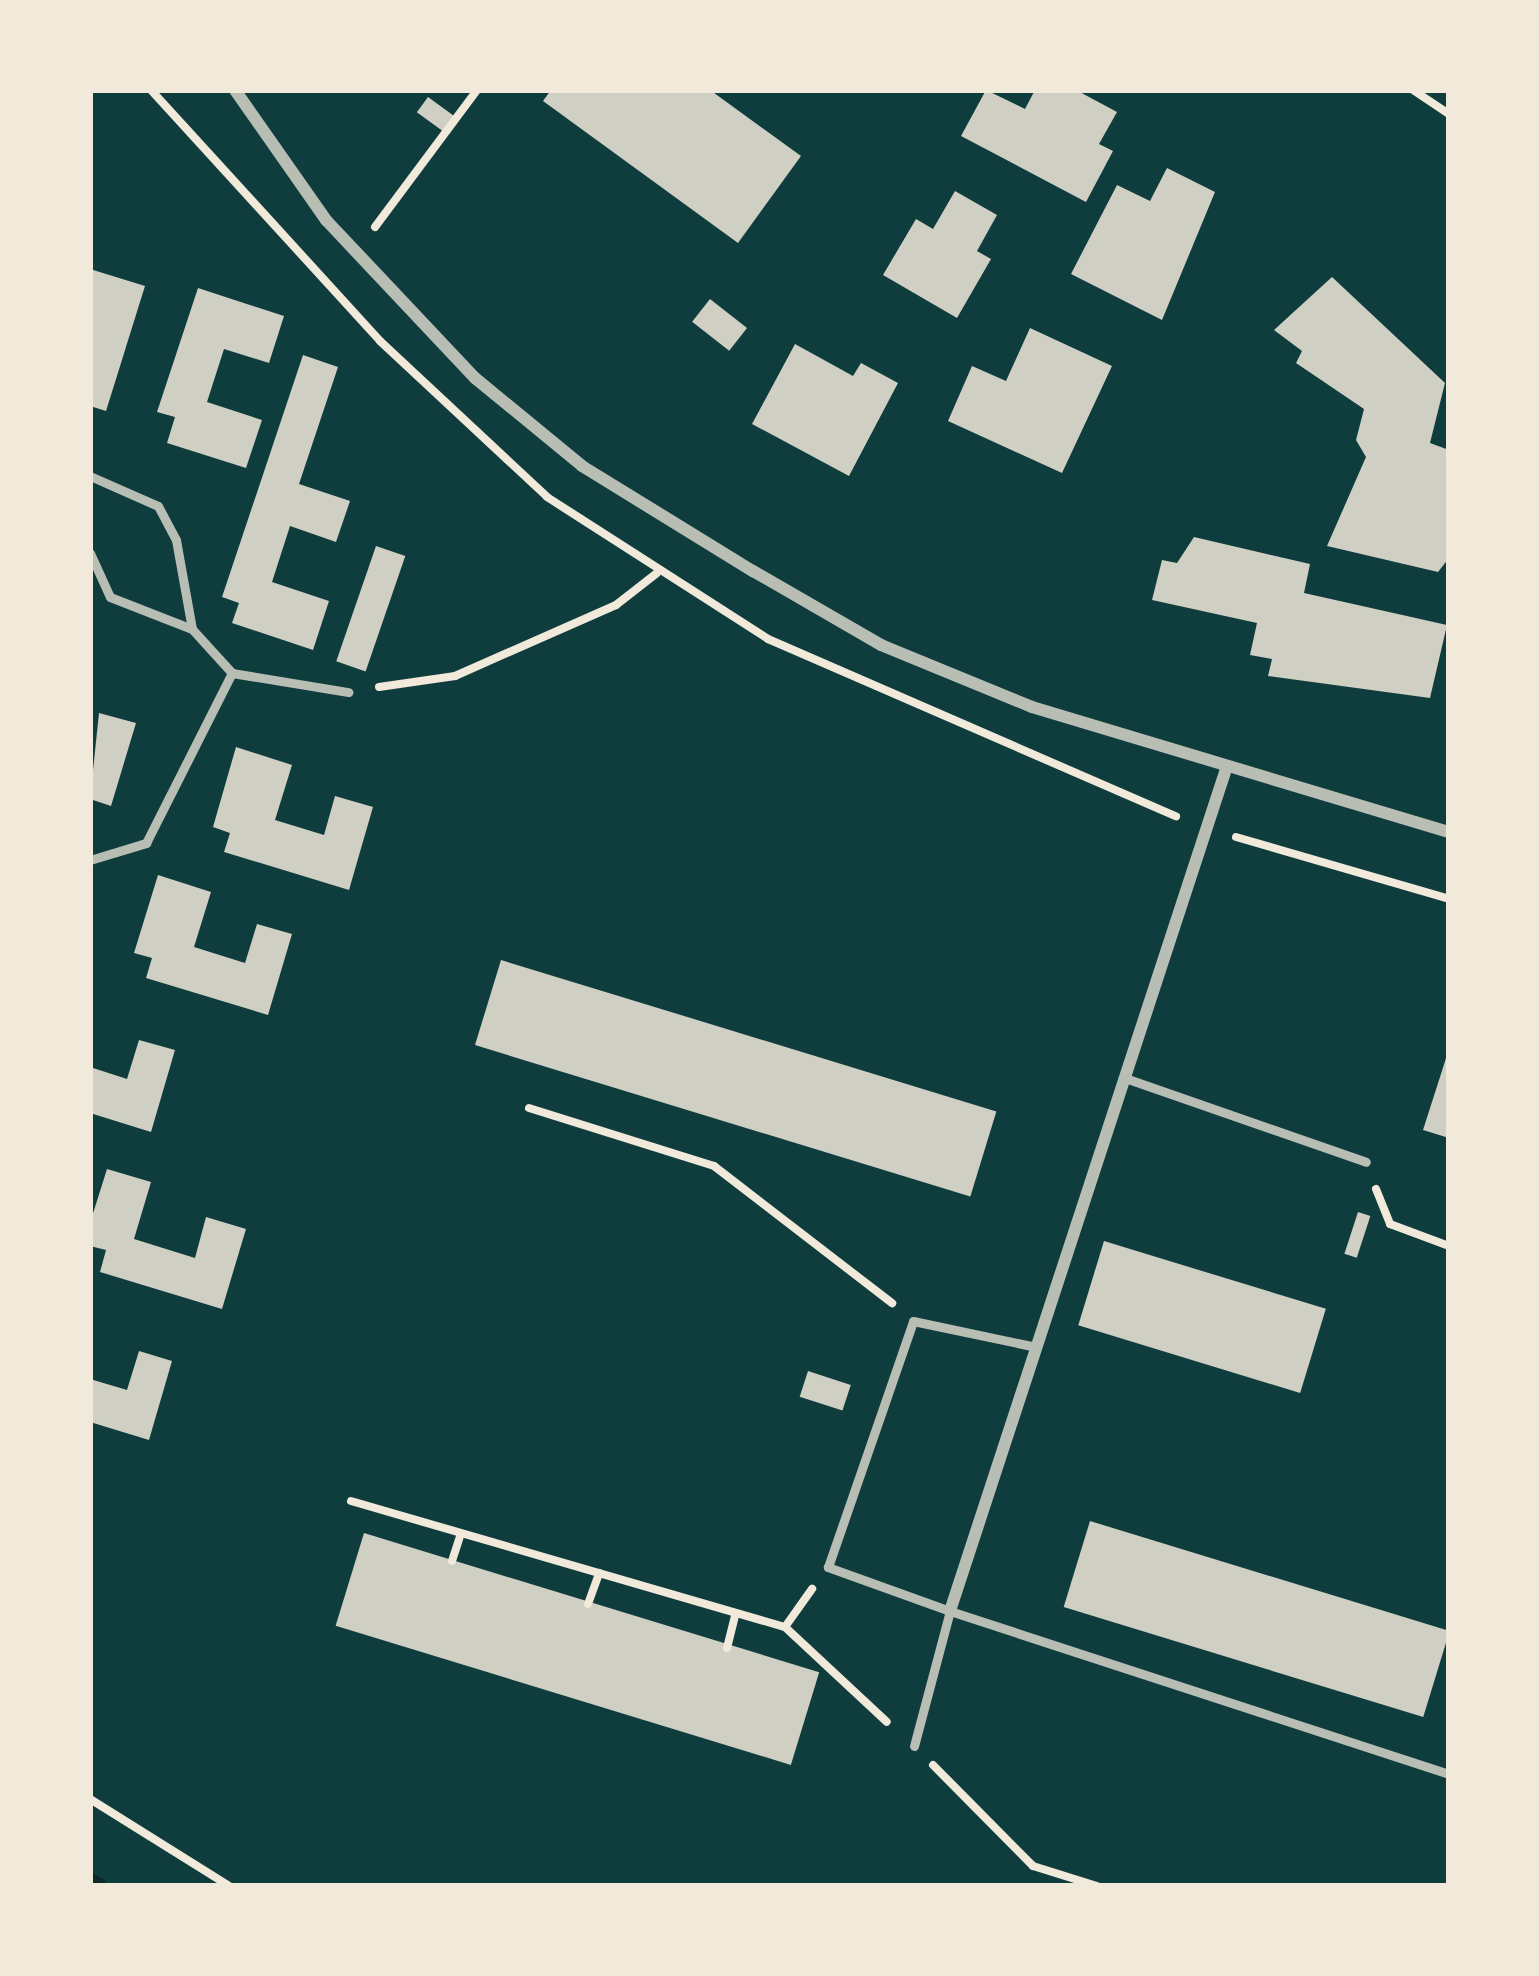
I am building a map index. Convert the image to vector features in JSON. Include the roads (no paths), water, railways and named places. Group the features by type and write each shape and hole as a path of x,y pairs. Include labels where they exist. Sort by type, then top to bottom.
{"street":[{"path":"235,90 356,253 476,378 583,466 753,571 903,654 1226,770 1449,832"},
{"path":"950,1611 1226,770"}],"lane":[{"path":"90,476 158,506 176,540 192,629"},
{"path":"90,553 110,597 192,629 232,673 348,692"},
{"path":"90,860 146,843 232,673"},
{"path":"1125,1078 1366,1162"},
{"path":"1036,1347 913,1321 828,1568 1449,1774"},
{"path":"914,1746 950,1611"}],"waterway":[{"path":"90,1881 99,1886"}]}
